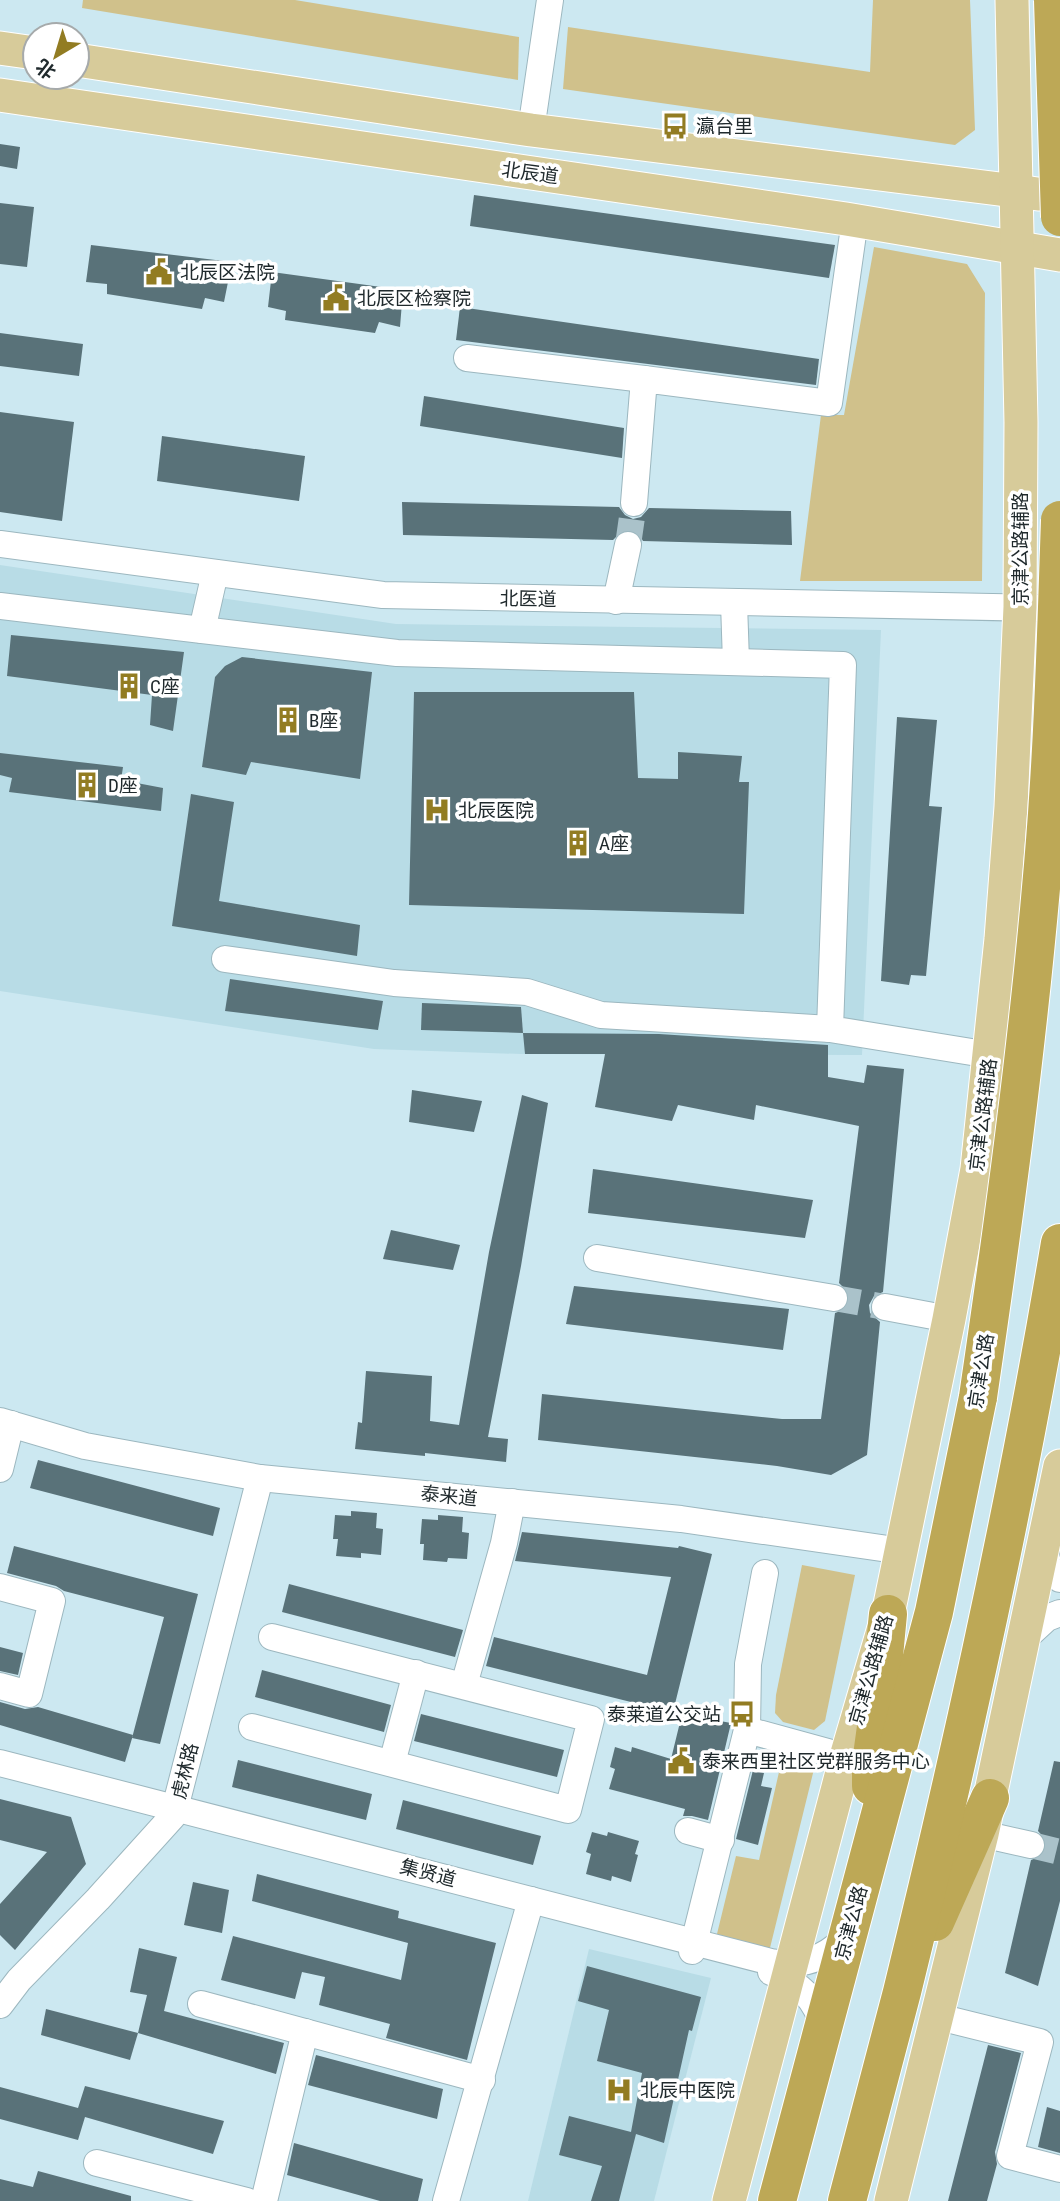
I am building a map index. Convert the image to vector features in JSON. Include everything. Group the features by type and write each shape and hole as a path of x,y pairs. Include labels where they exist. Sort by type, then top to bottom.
{"highway":[{"path":"1053,0 1060,217"},
{"name":"京津公路","path":"776,2201 934,1612 978,1397 1018,1110 1042,878 1060,520"},
{"path":"847,2201 964,1732 1032,1407 1060,1243"},
{"path":"867,1863 871,1763 887,1614"},
{"path":"901,1993 986,1816"}],"main road":[{"name":"京津公路辅路","path":"729,2201 846,1757 887,1614 949,1319 977,1169 990,1055 1011,807 1020,607 1019,248 1012,0"},
{"path":"0,48 21,51"},
{"path":"91,62 531,130 1018,193 1060,196"},
{"name":"北辰道","path":"0,95 855,220 1060,255"},
{"path":"891,2201 986,1816 1060,1466"}],"street":[{"path":"531,130 550,0"},
{"path":"467,358 829,403 855,220"},
{"path":"634,503 644,379"},
{"name":"北医道","path":"0,544 383,596 1060,609"},
{"path":"616,601 628,545"},
{"path":"202,630 215,573"},
{"path":"734,603 736,662"},
{"path":"0,606 397,653 842,665 830,1029"},
{"path":"225,958 394,983 527,992 601,1015 830,1029 990,1055"},
{"path":"597,1258 834,1298"},
{"path":"885,1307 949,1319"},
{"path":"0,1469 6,1422"},
{"name":"泰来道","path":"6,1422 85,1446 260,1478 681,1518 902,1551"},
{"name":"虎林路","path":"0,2004 19,1980 98,1899 174,1812 260,1478"},
{"path":"464,1685 504,1543 512,1502"},
{"path":"1043,1545 1048,1563 1060,1579"},
{"path":"694,1947 747,1730 748,1664 765,1573"},
{"path":"0,1587 52,1601 29,1693 0,1686"},
{"path":"1022,1641 1046,1618 1060,1613"},
{"path":"252,1727 568,1810 591,1719 272,1637"},
{"path":"392,1763 416,1673"},
{"path":"747,1730 846,1757"},
{"name":"集贤道","path":"0,1763 174,1812 530,1905 694,1947 771,1962 790,1972 837,1947 849,1933"},
{"name":"集贤道","path":"0,1772 174,1812"},
{"path":"986,1816 1031,1845"},
{"path":"688,1831 720,1840"},
{"path":"446,2201 530,1905"},
{"path":"790,1972 814,2002 824,2029"},
{"path":"201,2004 482,2080"},
{"path":"935,2016 1040,2042 1010,2156 1060,2169"},
{"path":"264,2201 305,2032"},
{"path":"97,2163 247,2201"}],"shaded area":[{"path":"83,0 295,0 519,37 518,80 82,8"},
{"path":"873,0 970,0 975,130 955,145 563,89 568,27 870,72"},
{"path":"874,247 967,264 985,293 982,581 800,581 821,415 844,415"},
{"name":"北辰医院","path":"0,565 396,624 881,630 862,1055 521,1054 374,1049 0,991"},
{"path":"802,1565 855,1575 825,1721 814,1730 783,1722 775,1713 776,1695"},
{"path":"797,1756 815,1762 815,1765 769,1952 716,1938 736,1856 759,1860 779,1772 766,1768 767,1761 795,1762"},
{"name":"北辰中医院","path":"589,1949 711,1978 654,2201 528,2201"}],"building":[{"path":"0,144 20,147 17,169 0,166"},
{"path":"474,195 835,245 829,278 470,226"},
{"path":"0,203 34,207 27,267 0,264"},
{"name":"北辰区法院","path":"91,245 232,262 224,302 205,298 202,309 107,294 107,284 86,282"},
{"name":"北辰区检察院","path":"272,272 403,290 400,327 379,322 375,333 285,320 286,311 268,307"},
{"path":"460,307 819,359 816,385 456,340"},
{"path":"0,333 83,344 79,376 0,366"},
{"path":"424,396 624,428 622,458 420,426"},
{"path":"0,412 74,422 62,521 0,512"},
{"path":"162,436 305,456 299,501 157,481"},
{"path":"402,502 619,507 625,515 633,519 641,517 649,508 791,511 792,545 643,541 639,534 631,530 623,530 613,540 403,535"},
{"name":"C座","path":"11,635 184,652 173,731 150,725 152,695 7,676"},
{"name":"B座","path":"242,657 372,672 360,779 251,762 246,775 202,767 215,677 225,666"},
{"name":"A座","path":"414,692 634,692 638,778 678,779 678,752 742,756 739,782 749,782 744,914 409,905"},
{"path":"897,717 937,720 929,806 942,807 926,976 911,975 909,985 881,981"},
{"name":"D座","path":"0,753 123,767 121,780 163,788 161,811 9,792 12,778 0,775"},
{"path":"191,794 234,802 219,901 360,925 357,956 172,926"},
{"path":"230,979 383,1001 378,1030 225,1011"},
{"path":"422,1003 521,1007 523,1033 421,1030"},
{"path":"523,1033 659,1034 828,1045 828,1077 864,1083 867,1065 904,1069 883,1292 874,1296 869,1305 870,1313 880,1322 867,1455 831,1475 777,1466 538,1440 542,1394 782,1419 821,1419 835,1313 846,1309 850,1300 848,1292 839,1283 859,1126 756,1105 754,1120 678,1105 672,1121 595,1107 605,1054 525,1054"},
{"path":"412,1090 482,1101 474,1132 409,1122"},
{"path":"522,1095 548,1103 521,1266 488,1437 508,1439 506,1462 355,1449 358,1422 362,1423 366,1371 432,1376 430,1421 459,1425 489,1252"},
{"path":"593,1169 813,1200 805,1238 588,1213"},
{"path":"391,1230 460,1245 453,1270 383,1259"},
{"path":"574,1286 789,1309 783,1350 566,1324"},
{"path":"38,1460 220,1508 213,1536 30,1488"},
{"path":"351,1511 377,1513 376,1528 383,1529 381,1555 361,1553 361,1558 336,1556 338,1539 333,1539 335,1515 351,1516"},
{"path":"438,1515 463,1517 462,1532 469,1533 467,1559 448,1558 447,1562 423,1560 424,1544 420,1544 422,1519 438,1520"},
{"path":"522,1532 679,1546 712,1554 672,1716 638,1708 639,1704 486,1666 494,1637 647,1675 671,1577 515,1561"},
{"path":"14,1546 198,1594 160,1744 132,1738 164,1617 7,1573"},
{"path":"289,1584 463,1630 455,1657 282,1612"},
{"path":"0,1647 23,1653 18,1675 0,1671"},
{"path":"262,1670 391,1705 384,1732 255,1697"},
{"path":"0,1702 25,1709 38,1707 133,1735 125,1762 0,1725"},
{"path":"421,1714 564,1750 557,1777 414,1741"},
{"path":"682,1714 731,1723 708,1820 683,1816 685,1809 609,1789 615,1769 610,1767 615,1747 631,1752 632,1747 671,1759"},
{"path":"238,1760 372,1794 366,1820 232,1787"},
{"path":"1054,1761 1060,1762 1060,1901 1038,1986 1005,1973 1031,1860 1042,1856 1046,1849 1046,1840 1038,1831"},
{"path":"753,1770 764,1773 761,1786 772,1788 758,1845 736,1839"},
{"path":"0,1799 71,1817 86,1864 15,1950 0,1935 0,1904 47,1852 0,1840"},
{"path":"403,1800 541,1836 533,1865 396,1829"},
{"path":"592,1832 607,1836 608,1832 639,1841 631,1882 612,1876 611,1881 586,1874 591,1854 586,1852"},
{"path":"257,1874 399,1911 398,1918 496,1943 467,2060 386,2038 390,2024 319,2005 325,1977 302,1972 295,1999 221,1980 233,1936 401,1980 408,1943 252,1901"},
{"path":"193,1882 229,1890 222,1933 184,1925"},
{"path":"139,1948 177,1957 164,2011 284,2043 276,2074 138,2033 147,1995 130,1992"},
{"path":"587,1966 701,1997 692,2031 689,2030 664,2143 636,2134 619,2201 591,2201 602,2166 559,2155 569,2116 631,2132 642,2073 597,2061 609,2010 578,2001"},
{"path":"46,2009 138,2033 130,2060 41,2035"},
{"path":"988,2045 1021,2053 995,2152 997,2164 987,2201 948,2201"},
{"path":"316,2055 443,2089 437,2119 308,2085"},
{"path":"85,2086 224,2121 213,2154 85,2117 78,2140 0,2119 0,2087 78,2108"},
{"path":"1047,2107 1060,2111 1060,2153 1038,2147"},
{"path":"294,2143 423,2179 418,2201 380,2201 287,2175"},
{"path":"38,2171 131,2196 131,2201 0,2201 0,2179 33,2187"}],"tunnel":[{"path":"628,545 634,503"},
{"path":"834,1298 885,1307"},
{"path":"1031,1845 1060,1852"}],"place":[{"name":"瀛台里","path":"675,126"},
{"name":"北辰区法院","path":"159,272"},
{"name":"北辰区检察院","path":"336,298"},
{"name":"C座","path":"129,686"},
{"name":"B座","path":"288,720"},
{"name":"D座","path":"87,785"},
{"name":"北辰医院","path":"437,810"},
{"name":"A座","path":"578,843"},
{"name":"泰莱道公交站","path":"742,1714"},
{"name":"泰来西里社区党群服务中心","path":"681,1761"},
{"name":"北辰中医院","path":"619,2090"}]}
